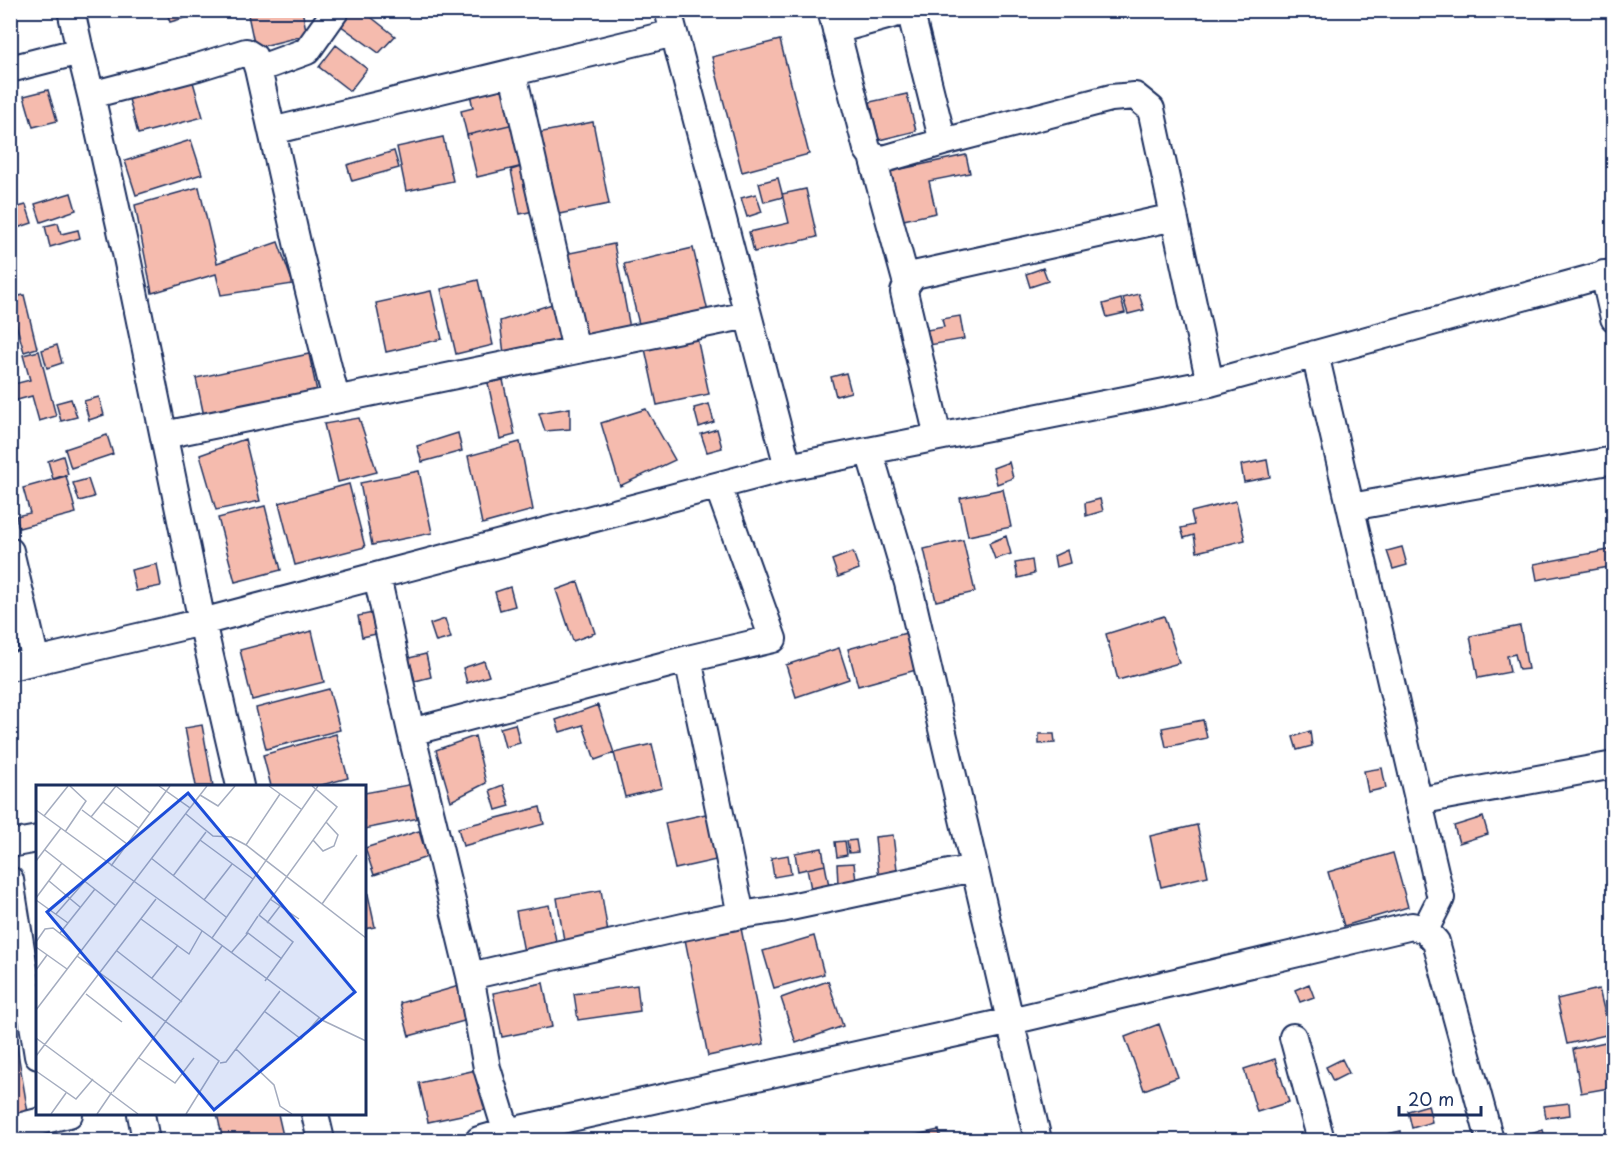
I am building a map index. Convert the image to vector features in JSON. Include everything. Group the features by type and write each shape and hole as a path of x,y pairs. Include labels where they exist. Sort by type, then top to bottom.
{"street":[{"path":"71,10 125,248 202,622 240,785"},
{"path":"258,69 307,51 336,10"},
{"path":"907,284 872,156 867,150 834,20 909,10 943,142"},
{"path":"272,131 513,74 671,22 788,467"},
{"path":"10,69 80,51"},
{"path":"91,95 246,52 254,57 336,399"},
{"path":"513,74 576,350"},
{"path":"872,156 884,159 1111,98 1135,96 1151,109 1210,383"},
{"path":"938,437 904,292 914,275 1174,217"},
{"path":"10,667 202,622 788,467 1210,383 1609,273 1614,318"},
{"path":"164,435 748,315"},
{"path":"1316,354 1441,898 1425,930"},
{"path":"869,451 908,583 1038,1140"},
{"path":"1351,507 1614,460"},
{"path":"411,732 773,639 718,486"},
{"path":"10,551 36,661"},
{"path":"377,576 411,732 470,976 487,1068 508,1136"},
{"path":"688,659 741,915"},
{"path":"1418,801 1614,765"},
{"path":"10,844 36,839"},
{"path":"470,976 741,915 781,909 973,868"},
{"path":"10,880 36,1045"},
{"path":"479,1140 508,1136 1011,1021 1412,926 1425,930 1436,942 1491,1140"},
{"path":"1293,1037 1321,1140"},
{"path":"10,1129 54,1115"},
{"path":"141,1115 146,1140"},
{"path":"315,1115 318,1140"}],"building":[{"path":"166,10 202,10 202,13 170,22"},
{"path":"247,10 302,10 307,35 255,48"},
{"path":"350,10 362,10 395,36 379,53 340,25"},
{"path":"780,40 809,154 742,172 712,57"},
{"path":"336,45 367,69 350,91 319,67"},
{"path":"509,80 518,123 467,135 461,111 473,108 469,89"},
{"path":"193,82 203,117 138,134 129,99"},
{"path":"48,90 57,121 33,127 24,96"},
{"path":"907,94 916,131 879,140 870,102"},
{"path":"593,122 609,204 549,216 533,134"},
{"path":"518,123 527,165 477,177 467,135"},
{"path":"443,137 453,181 406,191 397,147"},
{"path":"191,140 202,174 136,195 125,161"},
{"path":"394,151 399,168 352,181 347,165"},
{"path":"966,155 970,173 929,181 936,213 894,222 883,173"},
{"path":"527,165 538,210 520,214 511,170"},
{"path":"778,178 783,197 764,202 759,183"},
{"path":"199,187 217,263 278,242 293,284 221,295 216,274 152,293 135,205"},
{"path":"806,189 817,237 754,252 749,232 789,223 782,194"},
{"path":"71,193 76,210 41,222 35,204"},
{"path":"756,194 762,212 747,217 741,198"},
{"path":"26,205 32,223 17,228 11,209"},
{"path":"58,223 61,234 78,230 80,238 50,247 45,226"},
{"path":"614,244 630,328 581,338 565,254"},
{"path":"693,248 708,312 639,324 624,264"},
{"path":"1043,268 1048,281 1030,287 1026,274"},
{"path":"478,280 493,345 456,354 441,289"},
{"path":"431,291 442,339 386,352 376,303"},
{"path":"1139,294 1144,310 1128,314 1123,298"},
{"path":"24,295 37,348 24,352 13,313 10,314 10,298"},
{"path":"1121,299 1125,313 1107,317 1103,304"},
{"path":"555,303 560,340 504,354 500,321"},
{"path":"960,316 964,339 924,346 921,331 944,327 942,319"},
{"path":"696,333 709,394 657,405 644,344"},
{"path":"57,345 62,363 47,368 42,350"},
{"path":"39,351 56,416 39,421 32,396 10,402 10,385 30,380 23,355"},
{"path":"309,354 318,396 205,421 196,378"},
{"path":"846,373 851,392 836,396 831,377"},
{"path":"503,380 515,435 500,439 488,383"},
{"path":"99,397 104,415 89,420 84,401"},
{"path":"71,399 77,417 61,421 56,403"},
{"path":"709,404 714,422 699,427 694,408"},
{"path":"570,408 570,429 545,431 539,413"},
{"path":"646,409 675,460 620,486 601,423"},
{"path":"359,418 377,472 338,482 324,424"},
{"path":"717,429 722,448 707,452 701,434"},
{"path":"458,433 462,451 422,462 417,446"},
{"path":"107,435 113,454 71,468 65,449"},
{"path":"245,439 260,501 216,510 200,455"},
{"path":"520,442 533,510 482,524 468,456"},
{"path":"63,456 68,474 53,479 48,461"},
{"path":"1267,460 1270,477 1244,482 1241,465"},
{"path":"1009,462 1013,478 997,484 993,468"},
{"path":"419,471 432,533 372,545 360,483"},
{"path":"66,476 76,513 19,528 16,516 30,513 23,488"},
{"path":"88,479 94,497 79,501 73,483"},
{"path":"349,484 365,547 295,565 279,503"},
{"path":"1003,489 1011,527 968,536 960,498"},
{"path":"1100,499 1103,511 1086,516 1085,503"},
{"path":"1236,501 1245,540 1197,552 1194,535 1184,538 1181,528 1194,525 1191,512"},
{"path":"265,506 281,570 235,582 218,518"},
{"path":"1006,536 1011,554 995,559 989,543"},
{"path":"963,540 975,592 936,601 924,549"},
{"path":"1402,547 1407,565 1393,569 1387,551"},
{"path":"1614,549 1614,566 1537,580 1534,564"},
{"path":"1067,550 1070,563 1056,567 1054,556"},
{"path":"853,552 859,569 838,577 832,560"},
{"path":"1032,560 1034,574 1018,578 1015,563"},
{"path":"157,564 161,586 136,591 131,570"},
{"path":"578,582 595,633 573,641 556,590"},
{"path":"510,587 515,606 500,610 495,592"},
{"path":"378,612 381,633 362,637 358,616"},
{"path":"1164,616 1179,663 1118,680 1106,634"},
{"path":"445,619 451,638 436,642 430,624"},
{"path":"1520,626 1528,669 1519,670 1515,654 1507,656 1510,672 1478,678 1470,636"},
{"path":"312,631 324,682 252,700 240,650"},
{"path":"906,633 916,670 858,686 848,649"},
{"path":"839,648 849,679 796,697 786,665"},
{"path":"426,654 431,677 415,681 409,658"},
{"path":"484,661 489,676 467,683 463,668"},
{"path":"329,689 340,730 266,749 256,708"},
{"path":"598,705 614,753 595,760 583,725 560,732 556,720"},
{"path":"1203,720 1207,738 1166,747 1162,728"},
{"path":"515,724 520,743 505,747 500,728"},
{"path":"202,725 213,785 196,785 185,728"},
{"path":"1310,731 1312,746 1297,750 1293,737"},
{"path":"336,734 348,778 322,785 271,785 263,755"},
{"path":"1039,734 1054,734 1055,743 1039,744"},
{"path":"475,736 486,783 451,801 436,750"},
{"path":"652,744 662,788 625,797 614,753"},
{"path":"1382,768 1386,788 1368,792 1364,771"},
{"path":"413,784 419,818 366,829 366,793"},
{"path":"503,785 510,806 496,810 490,790"},
{"path":"540,807 544,824 463,846 458,828"},
{"path":"715,812 725,858 675,869 665,823"},
{"path":"1483,817 1488,834 1459,843 1454,826"},
{"path":"1197,825 1208,876 1161,887 1150,836"},
{"path":"419,831 427,857 374,875 366,848"},
{"path":"893,835 898,878 879,880 875,837"},
{"path":"856,840 858,852 849,853 847,841"},
{"path":"845,841 847,855 837,857 835,842"},
{"path":"822,848 825,865 798,871 795,853"},
{"path":"1393,853 1408,907 1344,926 1328,872"},
{"path":"788,855 791,874 774,877 771,858"},
{"path":"854,863 856,882 838,884 837,864"},
{"path":"825,865 830,891 812,894 807,869"},
{"path":"366,885 375,927 366,929"},
{"path":"601,890 609,939 565,947 557,898"},
{"path":"549,905 557,946 524,952 516,911"},
{"path":"739,918 764,1044 708,1056 683,929"},
{"path":"814,936 824,974 774,988 763,951"},
{"path":"828,981 843,1026 796,1043 781,998"},
{"path":"543,983 552,1027 502,1037 493,993"},
{"path":"466,984 475,1018 409,1036 400,1003"},
{"path":"1309,984 1314,997 1300,1002 1295,990"},
{"path":"637,985 640,1011 578,1020 574,994"},
{"path":"1599,989 1610,1034 1567,1044 1557,999"},
{"path":"10,1011 29,1119 10,1122"},
{"path":"1159,1024 1178,1077 1144,1090 1125,1037"},
{"path":"1610,1041 1614,1059 1614,1087 1581,1093 1573,1049"},
{"path":"1275,1059 1289,1102 1257,1112 1244,1069"},
{"path":"1342,1059 1349,1073 1333,1081 1326,1067"},
{"path":"476,1070 485,1110 428,1122 419,1083"},
{"path":"1569,1103 1570,1115 1546,1118 1544,1106"},
{"path":"1428,1105 1432,1122 1412,1128 1408,1111"},
{"path":"217,1115 278,1115 284,1140 223,1140"},
{"path":"939,1130 941,1140 893,1140"},
{"path":"1543,1130 1546,1140 1533,1140 1531,1134"},
{"path":"1401,1131 1402,1140 1388,1140 1387,1134"}]}
